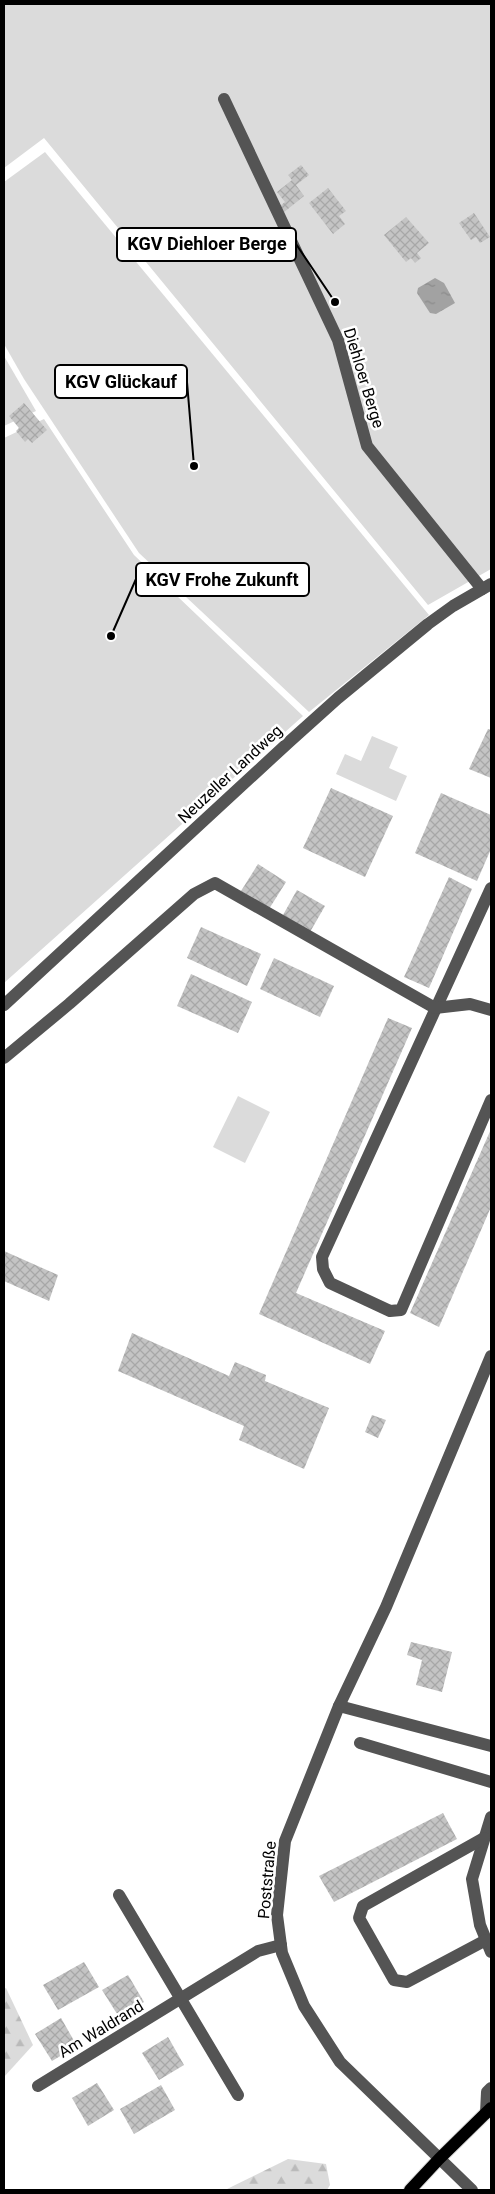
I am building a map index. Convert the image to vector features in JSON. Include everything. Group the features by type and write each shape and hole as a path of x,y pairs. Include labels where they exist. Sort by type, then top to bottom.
{"main road":[{"path":"410,2190 488,2111"}],"street":[{"name":"Diehloer Berge","path":"224,99 338,340 367,446 487,586"},
{"name":"Neuzeller Landweg","path":"4,1005 331,704 428,624 487,586"},
{"path":"4,1058 69,1004 194,894 215,883 434,1008 470,1004 491,1010"},
{"path":"491,888 434,1008 322,1257 323,1269 330,1282 390,1311 401,1310 491,1100"},
{"name":"Poststraße","path":"472,2190 340,2062 304,2006 282,1953 277,1916 285,1841 339,1706 386,1607 491,1356"},
{"path":"339,1706 491,1746"},
{"path":"360,1743 491,1782"},
{"path":"484,1838 363,1906 359,1918 394,1980 407,1982 488,1946 480,1925 472,1879 491,1817"},
{"path":"119,1895 238,2096"},
{"name":"Am Waldrand","path":"38,2086 258,1951 281,1945"},
{"path":"488,2111 487,2092 491,2088"}],"green space":[{"path":"4,4 491,4 491,569 428,605 44,138 4,168"},
{"path":"45,152 429,615 309,712 139,553 24,379 4,344 4,182"},
{"path":"4,356 36,411 4,426"},
{"path":"44,419 134,555 303,716 4,983 4,438"},
{"path":"372,736 398,747 389,768 407,776 396,801 336,774 345,754 361,761"},
{"path":"238,1096 270,1112 245,1163 213,1147"},
{"path":"6,1988 33,2045 4,2077 4,1989"},
{"path":"288,2159 326,2164 330,2185 327,2190 225,2190"}],"water":[{"path":"435,278 444,283 455,303 436,314 430,313 417,293 418,288"}],"building":[{"path":"301,165 309,175 296,185 304,196 283,213 279,207 285,202 277,192 292,180 288,175"},
{"path":"328,188 346,211 339,216 345,224 333,234 309,203"},
{"path":"474,213 490,237 480,243 476,237 471,240 459,223"},
{"path":"406,217 429,243 417,253 421,258 415,263 411,258 406,262 384,235"},
{"path":"24,403 47,430 32,443 28,439 25,442 16,431 19,428 9,416"},
{"path":"488,729 491,730 491,778 469,769"},
{"path":"331,788 393,816 365,877 303,848"},
{"path":"441,793 491,815 491,849 477,881 415,853"},
{"path":"258,864 286,882 269,909 241,891"},
{"path":"449,877 472,889 429,988 404,977"},
{"path":"297,890 325,906 310,932 283,915"},
{"path":"201,927 261,954 247,986 187,958"},
{"path":"274,958 334,986 320,1017 260,989"},
{"path":"191,974 252,1002 238,1033 177,1006"},
{"path":"388,1018 412,1028 296,1293 385,1331 370,1364 259,1314"},
{"path":"491,1129 491,1207 439,1327 410,1313"},
{"path":"4,1251 58,1275 49,1301 4,1281"},
{"path":"132,1333 229,1376 235,1362 266,1375 265,1381 329,1408 304,1469 239,1440 244,1426 118,1371"},
{"path":"372,1415 386,1420 378,1438 365,1432"},
{"path":"411,1642 452,1652 442,1692 416,1685 422,1660 407,1655"},
{"path":"443,1813 457,1839 334,1902 319,1876"},
{"path":"84,1962 99,1987 58,2010 43,1985"},
{"path":"128,1975 144,2002 119,2017 102,1990"},
{"path":"61,2018 77,2046 52,2061 35,2034"},
{"path":"168,2037 184,2065 159,2080 142,2053"},
{"path":"97,2083 114,2110 88,2126 72,2098"},
{"path":"161,2085 175,2110 134,2134 120,2109"}],"place":[{"name":"KGV Diehloer Berge","path":"335,302"},
{"name":"KGV Glückauf","path":"194,466"},
{"name":"KGV Frohe Zukunft","path":"111,636"}]}
